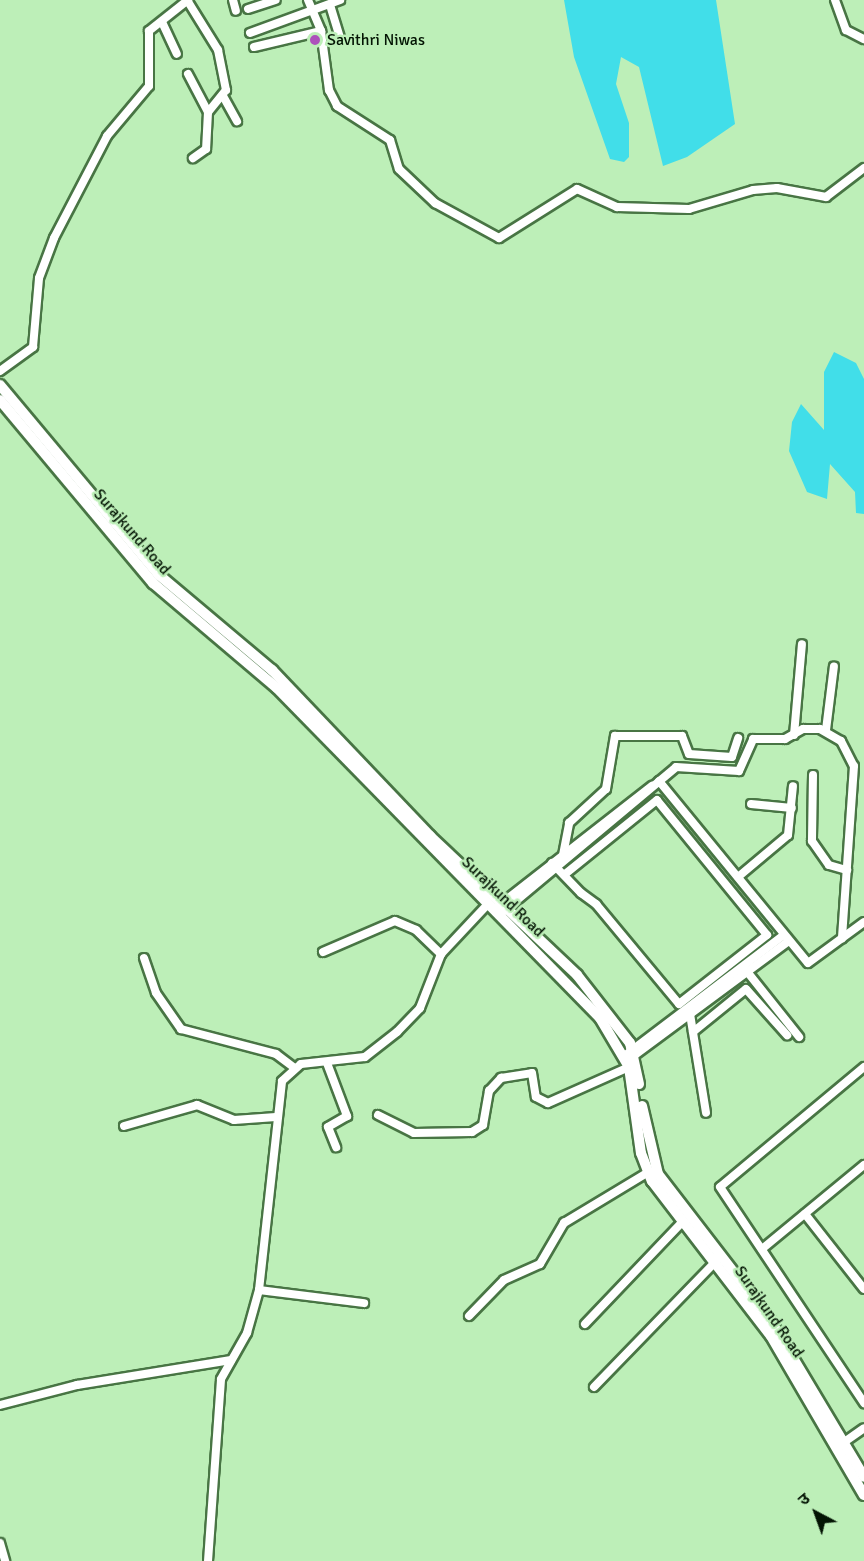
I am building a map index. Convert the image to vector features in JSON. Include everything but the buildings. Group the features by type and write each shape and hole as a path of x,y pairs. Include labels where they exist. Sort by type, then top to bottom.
{"main road":[{"name":"Surajkund Road","path":"0,385 150,566 272,670 576,989 630,1059 655,1168 771,1336 864,1477"},
{"name":"Surajkund Road","path":"0,400 153,583 277,688 498,908"},
{"name":"Surajkund Road","path":"630,1059 647,1173 682,1222 718,1260"},
{"name":"Surajkund Road","path":"841,1445 864,1495"}],"street":[{"path":"0,371 33,347 41,268 107,136 148,86 148,34 188,0 218,52 226,90 208,112"},
{"path":"233,0 236,11"},
{"path":"248,9 276,0"},
{"path":"308,0 321,31 329,90 344,114 390,140 399,169 435,203 499,238 577,189 616,207 689,209 761,189 826,197 864,168"},
{"path":"250,33 314,13 340,0"},
{"path":"835,0 846,30 864,39"},
{"path":"330,5 340,38"},
{"path":"162,22 177,54"},
{"path":"254,47 321,31"},
{"path":"188,74 208,112 206,149 193,158"},
{"path":"223,96 237,121"},
{"path":"794,735 802,644"},
{"path":"826,730 834,666"},
{"path":"557,869 679,766 739,771 753,739 794,735 807,729 826,730 853,761 842,939"},
{"path":"557,869 569,823 606,789 612,741 618,735 682,736 689,754 732,757 738,738"},
{"path":"813,775 812,841 829,865 847,870"},
{"path":"562,855 658,783"},
{"path":"658,783 810,964 864,922"},
{"path":"738,877 786,838 792,808 793,786"},
{"path":"144,958 156,993 181,1029 276,1054 293,1067 365,1057 397,1032 420,1008 441,954 498,908 657,800 767,934 690,1014"},
{"path":"751,804 792,808"},
{"path":"557,869 596,904 677,1003 746,970"},
{"path":"323,952 395,921 416,930 441,954"},
{"path":"378,1115 414,1133 472,1132 483,1125 489,1091 501,1078 532,1072 537,1097 548,1103 630,1059 734,984 746,970 786,938"},
{"path":"746,970 799,1036"},
{"path":"734,984 741,992"},
{"path":"693,1032 741,992 750,990 787,1035"},
{"path":"690,1014 706,1113"},
{"path":"327,1063 347,1116 328,1127 336,1147"},
{"path":"208,1561 221,1379 247,1333 259,1290 274,1183 276,1117 282,1081 293,1067"},
{"path":"864,1067 722,1182 720,1190 864,1403"},
{"path":"124,1126 197,1105 234,1119 276,1117"},
{"path":"762,1249 864,1165"},
{"path":"469,1316 504,1280 540,1264 561,1225 647,1173"},
{"path":"805,1214 862,1283"},
{"path":"585,1324 682,1222"},
{"path":"594,1387 718,1260"},
{"path":"259,1290 364,1304"},
{"path":"0,1405 77,1385 231,1360"},
{"path":"841,1445 864,1428"},
{"path":"0,1543 5,1561"}],"water":[{"path":"564,0 716,0 735,124 687,157 663,166 639,67 621,57 616,84 629,123 629,157 624,162 610,159 574,57"},
{"path":"834,352 856,363 864,379 864,514 856,513 855,492 830,464 827,499 807,492 789,451 792,422 801,404 824,430 824,372"}],"place":[{"name":"Savithri Niwas","path":"315,40"}]}
